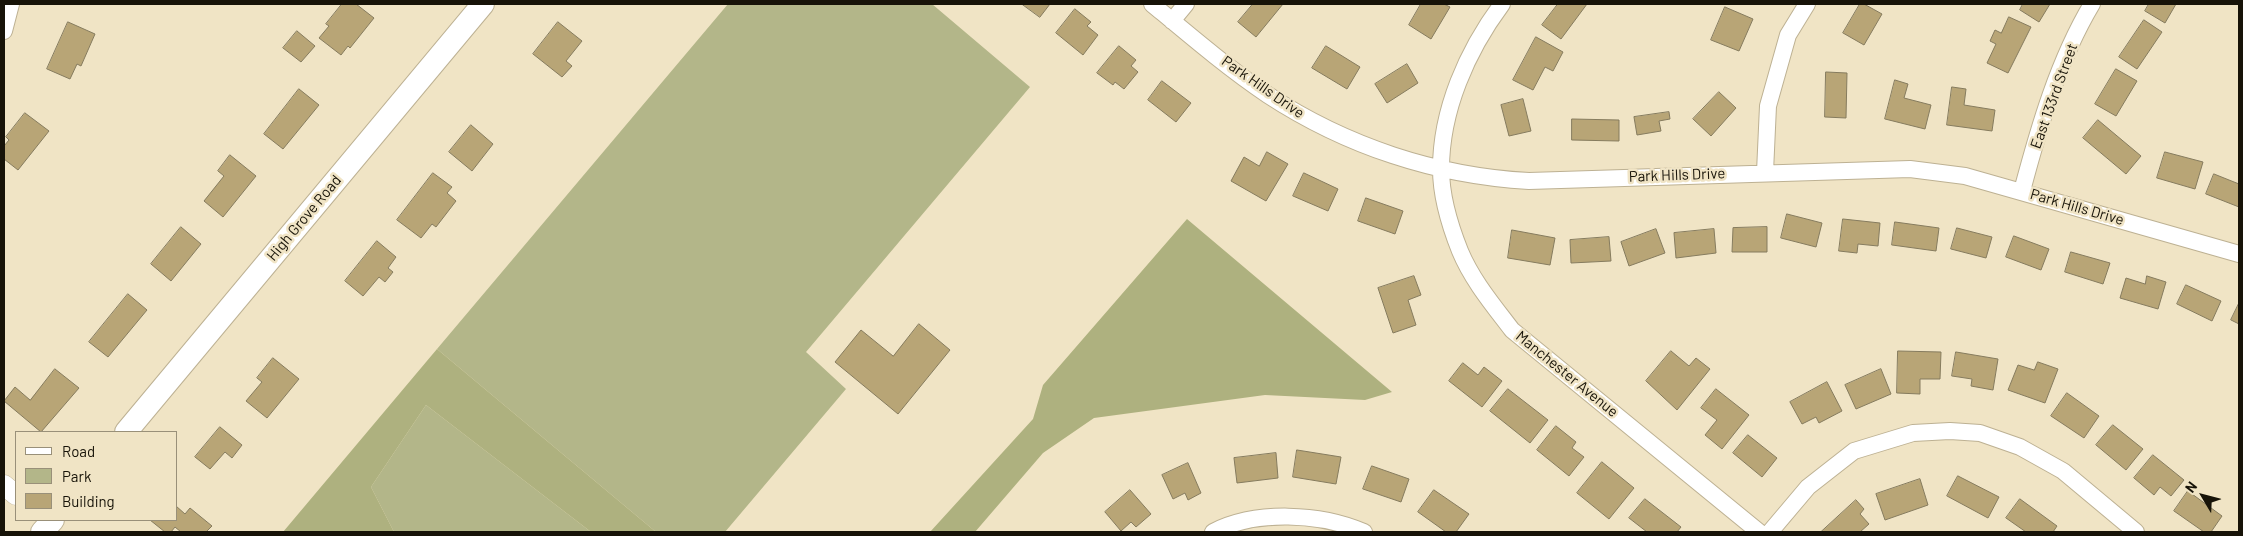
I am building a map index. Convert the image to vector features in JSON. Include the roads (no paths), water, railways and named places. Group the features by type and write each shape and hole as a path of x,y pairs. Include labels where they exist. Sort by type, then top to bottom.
{"main road":[{"name":"High Grove Road","path":"127,431 483,4"}],"street":[{"path":"4,31 11,4"},
{"name":"Park Hills Drive","path":"1152,4 1267,94 1305,118 1370,148 1441,170 1491,179 1529,181 1766,172 1910,169 1965,176 2239,254"},
{"path":"1172,20 1186,4"},
{"name":"Manchester Avenue","path":"1502,4 1466,64 1453,95 1445,128 1441,170 1447,212 1460,252 1480,288 1512,330 1759,532"},
{"path":"1766,172 1768,106 1788,36 1807,4"},
{"name":"East 133rd Street","path":"2022,191 2040,123 2062,66 2092,4"},
{"path":"1770,532 1808,487 1854,452 1913,433 1950,431 1980,434 2020,447 2062,471 2136,532"},
{"path":"4,485 15,494"},
{"path":"1213,532 1248,521 1289,517 1320,519 1351,526 1364,532"}]}
